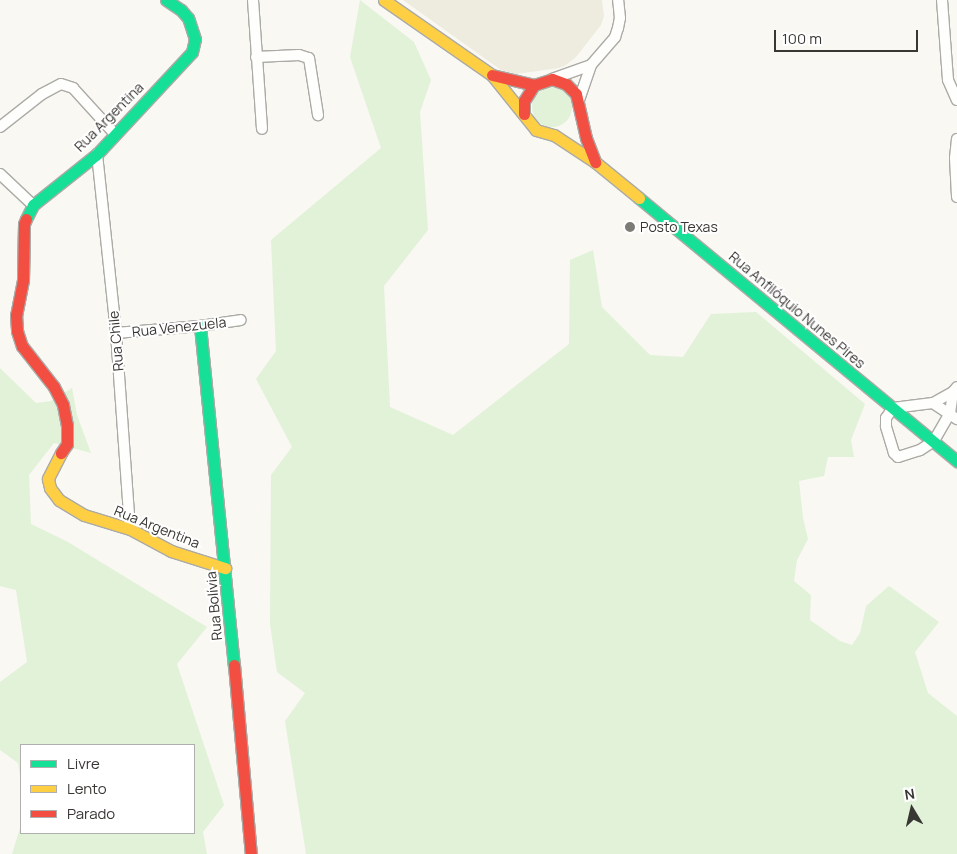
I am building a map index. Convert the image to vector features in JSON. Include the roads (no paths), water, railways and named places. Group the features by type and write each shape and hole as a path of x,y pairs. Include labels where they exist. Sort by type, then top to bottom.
{"street":[{"name":"Rua Argentina","path":"166,0 181,10 188,18 195,39 192,52 182,66 114,134 97,154 33,205 24,224 24,280 17,323 22,346 54,388 63,405 67,425 67,444 50,472 48,479 50,488 59,500 84,515 130,529 170,551 225,568"},
{"path":"253,0 262,129"},
{"name":"Rua Anfilóquio Nunes Pires","path":"384,0 492,75 536,130 554,134 595,162 957,461"},
{"path":"554,134 569,128 574,122 591,65 615,37 620,18 618,0"},
{"path":"942,0 948,80 957,100"},
{"path":"256,57 299,55 309,58 318,116"},
{"path":"524,114 524,101 534,85 591,65"},
{"name":"Rua Anfilóquio Nunes Pires","path":"492,75 534,85"},
{"name":"Rua Anfilóquio Nunes Pires","path":"552,79 559,80 572,88 595,162"},
{"path":"0,127 42,94 61,84 73,88 114,134"},
{"path":"957,139 955,158 957,196"},
{"name":"Rua Chile","path":"97,154 116,333 130,529"},
{"path":"0,174 33,205"},
{"name":"Rua Venezuela","path":"116,333 200,326 242,320"},
{"name":"Rua Bolívia","path":"200,326 225,568 251,854"},
{"path":"955,390 953,416 934,441 920,450 898,457 894,452 886,426 886,418 893,408 933,404 955,390"},
{"path":"933,404 953,416"}],"place":[{"name":"Posto Texas","path":"630,227"}]}
